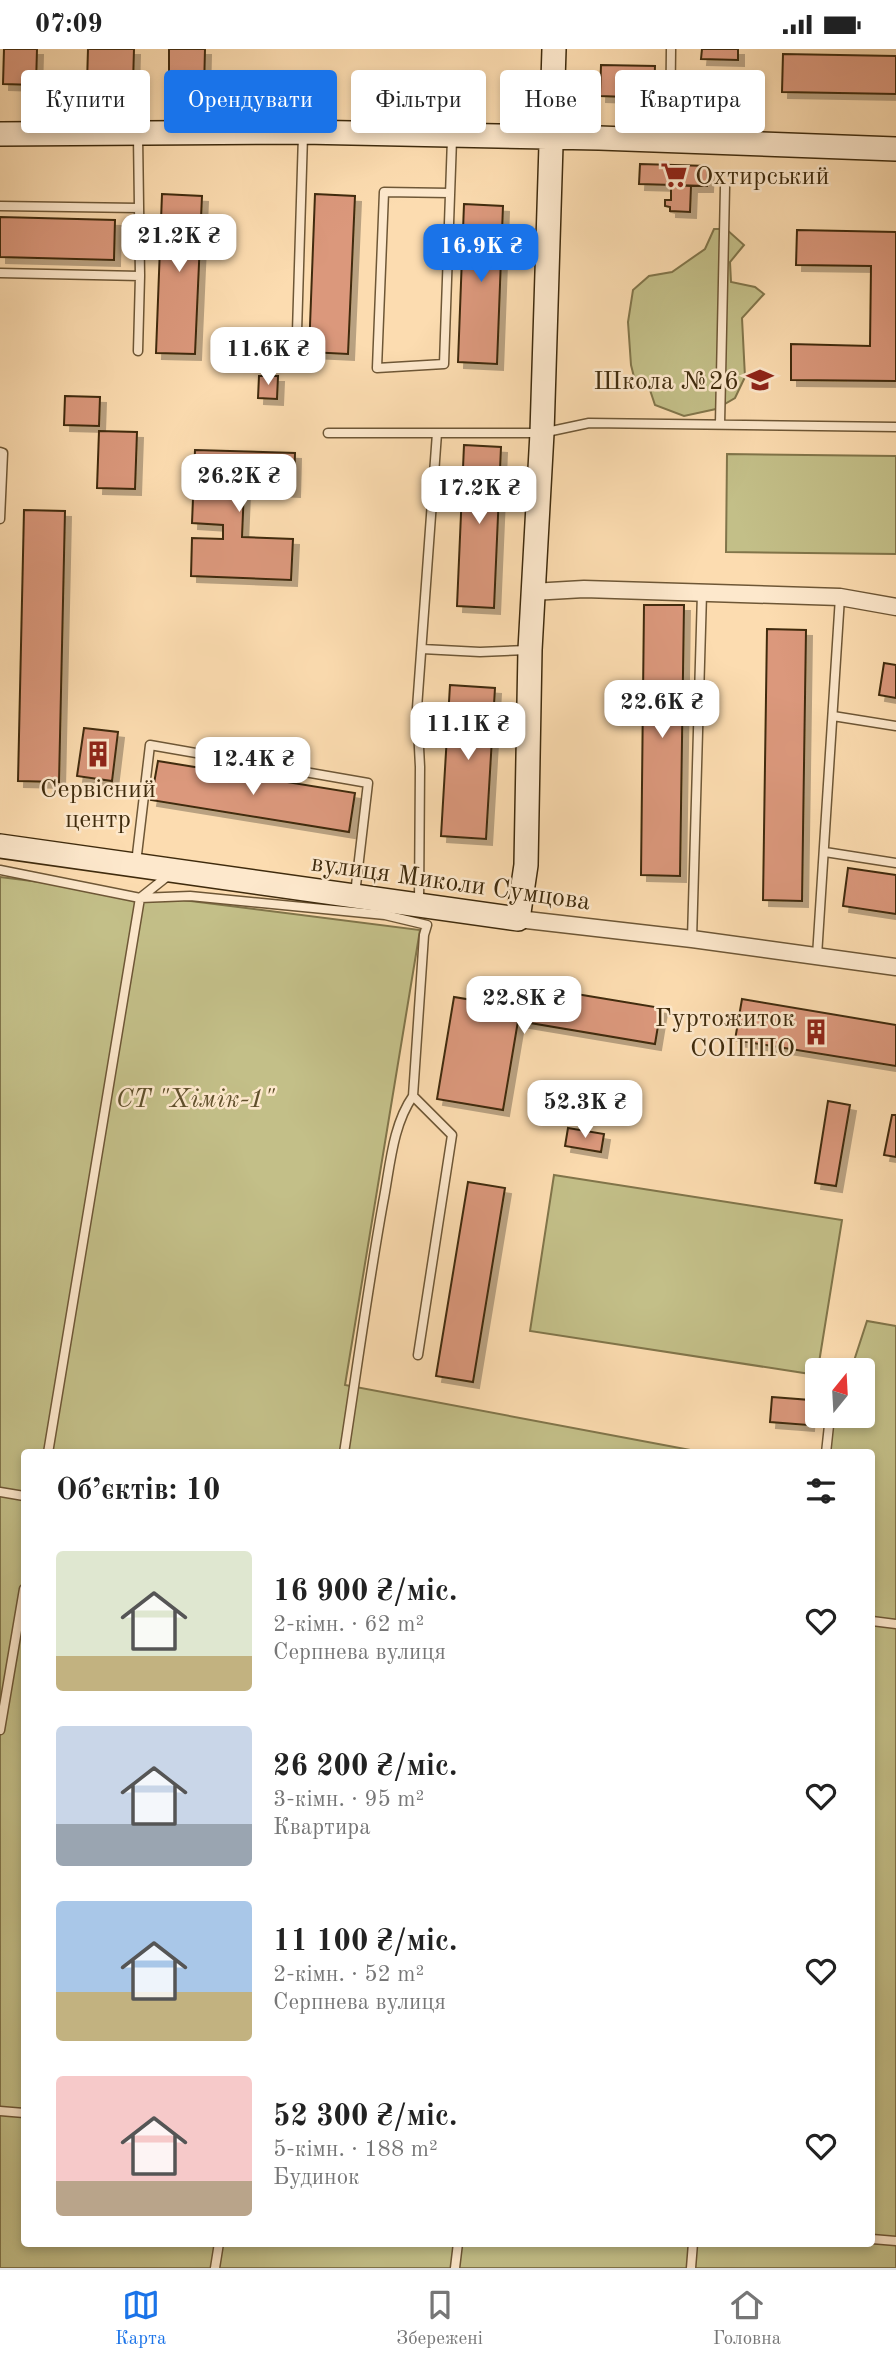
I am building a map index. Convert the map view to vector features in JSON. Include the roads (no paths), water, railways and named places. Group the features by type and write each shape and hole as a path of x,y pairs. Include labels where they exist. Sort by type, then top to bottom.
{"street":[{"path":"518,919 526,865 530,650 542,433 554,49"},
{"path":"0,134 220,133"},
{"path":"337,133 896,149"},
{"path":"532,592 584,589 840,597 896,607"},
{"name":"вулиця Миколи Сумцова","path":"0,846 355,897 427,913 518,919 692,939 896,967"}],"lane":[{"path":"669,141 671,49"},
{"path":"296,365 303,133"},
{"path":"138,134 138,351"},
{"path":"450,193 384,192 377,369 444,364 450,193 452,136"},
{"path":"720,424 725,187"},
{"path":"0,205 138,208"},
{"path":"0,272 140,276"},
{"path":"328,433 542,433 589,423 896,426"},
{"path":"345,1449 374,1249 395,1139 403,1110 413,1096 427,913 418,708 437,433"},
{"path":"0,452 3,453 0,519"},
{"path":"692,939 702,593"},
{"path":"817,956 840,597"},
{"path":"422,649 480,652 530,650"},
{"path":"833,716 896,726"},
{"path":"135,865 150,745 175,748 368,783 355,897"},
{"path":"825,852 896,863"},
{"path":"0,870 140,898 190,895 385,915 427,913"},
{"path":"49,1449 140,898 174,871"},
{"path":"413,1096 452,1135 418,1355"},
{"path":"827,1449 829,1428"},
{"path":"0,1492 21,1496"},
{"path":"0,1730 3,1692 21,1604"},
{"path":"875,1621 896,1624"},
{"path":"0,2111 21,2113"},
{"path":"875,2239 896,2241"},
{"path":"215,2268 218,2247"},
{"path":"455,2268 458,2247"},
{"path":"691,2268 693,2247"}],"place":[{"name":"Охтирський","path":"674,175"},
{"name":"Школа №26","path":"760,380"},
{"name":"Сервісний центр","path":"98,754"},
{"name":"Гуртожиток СОІППО","path":"816,1032"}],"park label":[{"name":"СТ \"Хімік-1\"","path":"195,1098"}]}
